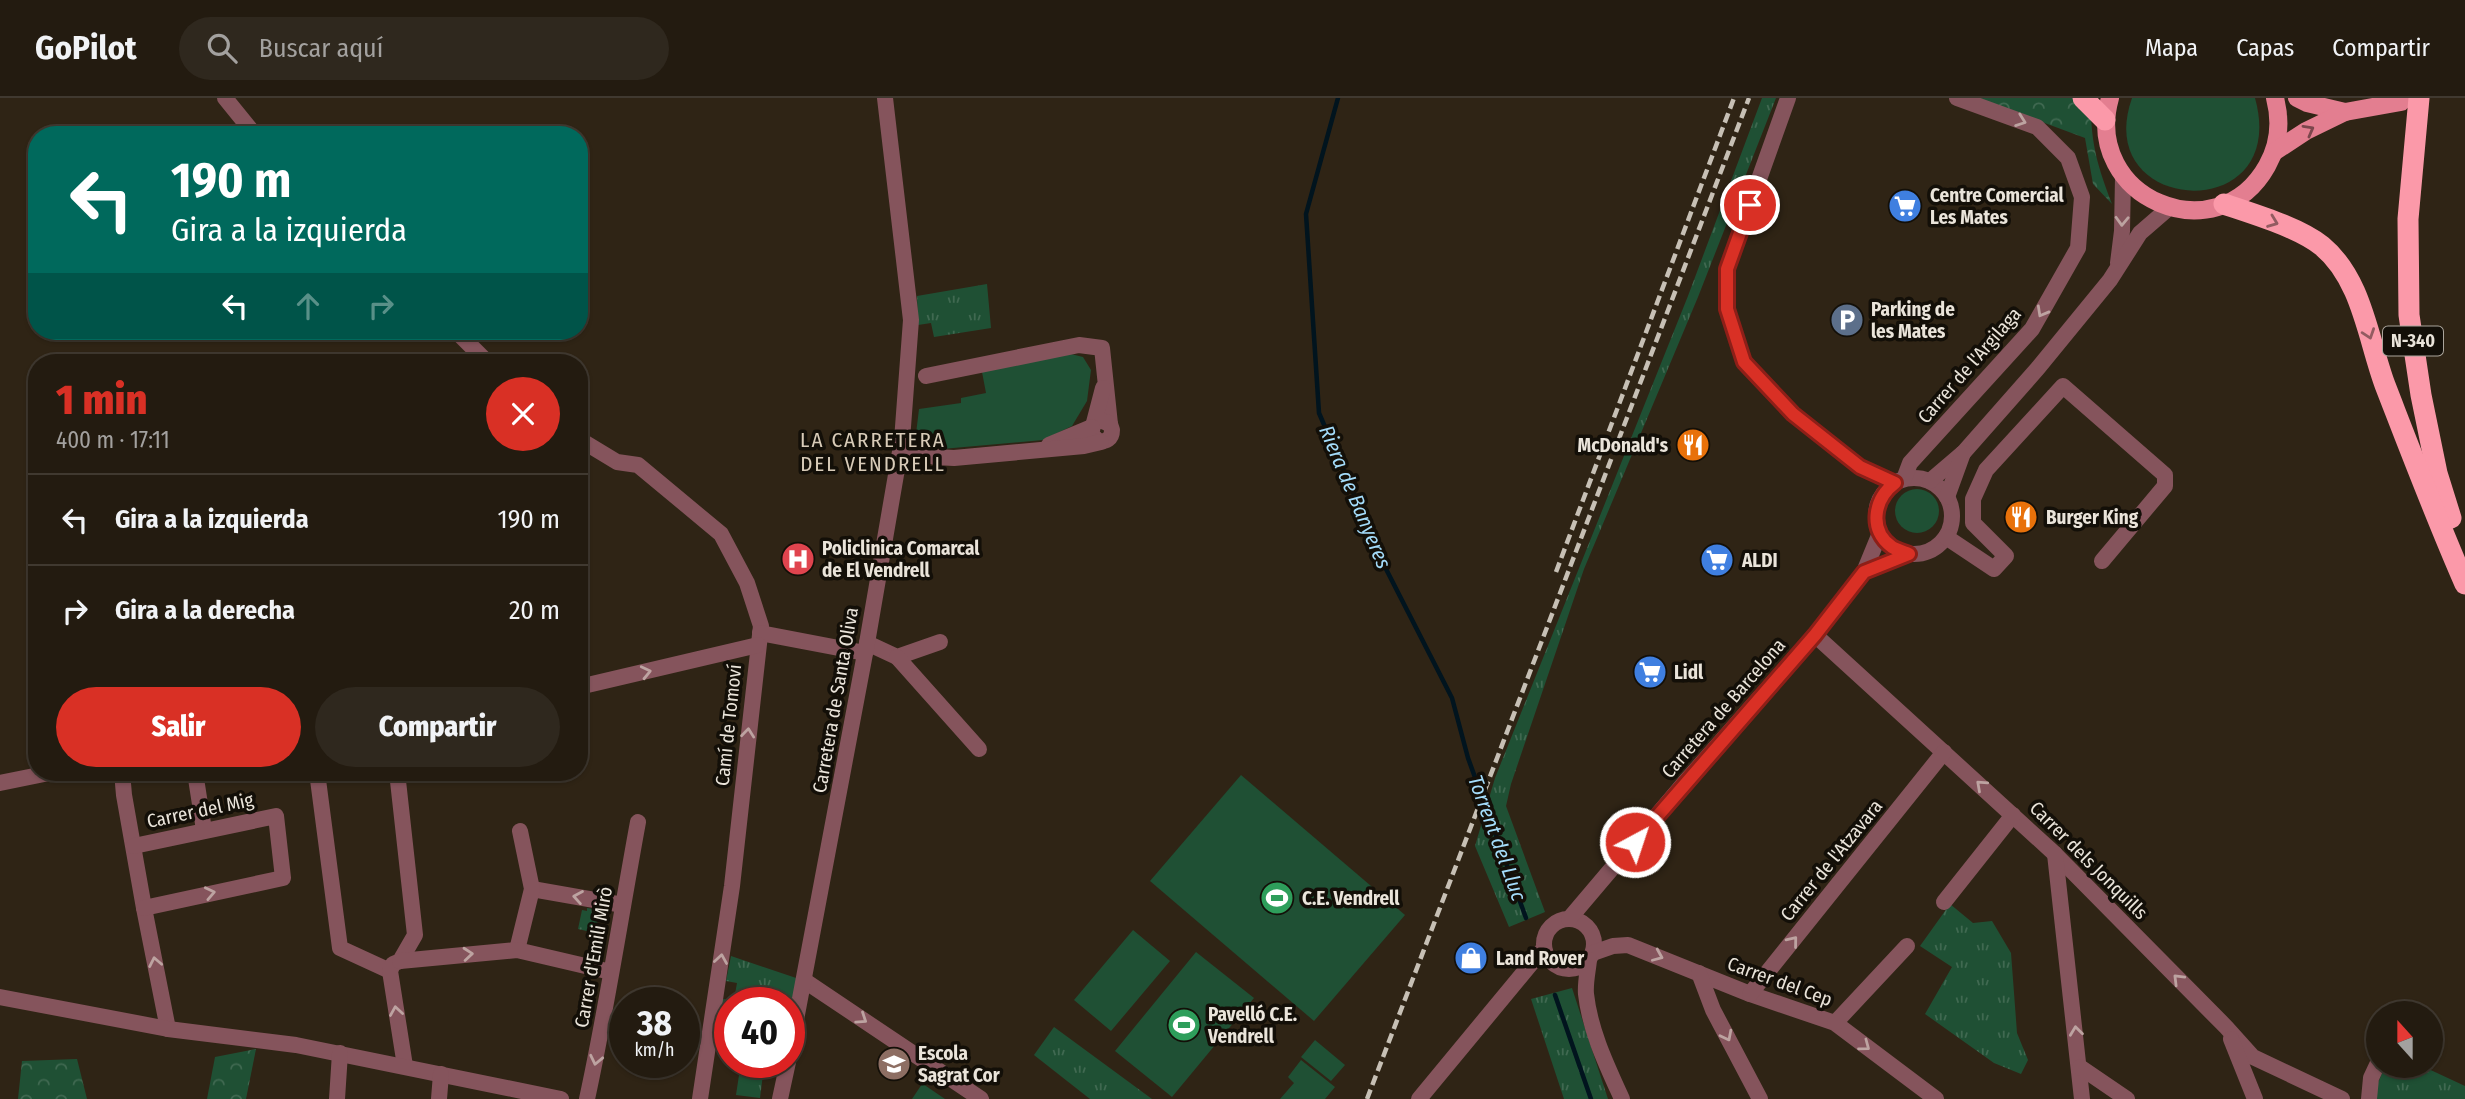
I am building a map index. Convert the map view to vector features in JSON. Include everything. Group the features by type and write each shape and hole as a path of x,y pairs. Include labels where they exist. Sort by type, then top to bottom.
{"highway":[{"path":"2082,98 2105,120"},
{"name":"N-340","path":"2410,100 2415,124 2408,219 2409,315 2421,395 2438,473 2454,529 2465,552"},
{"path":"2224,204 2281,225 2321,245 2345,271 2370,334 2384,382 2465,584"}],"main road":[{"path":"2110,98 2105,120 2109,150 2123,177 2139,193 2170,207 2192,210 2224,204 2235,199 2263,174 2274,152 2278,128 2275,98"},
{"path":"2297,98 2345,112"},
{"path":"2274,152 2306,131 2345,112 2410,100"}],"street":[{"path":"225,98 248,126"},
{"name":"Carretera de Santa Oliva","path":"804,987 901,449 911,320 885,98"},
{"path":"1788,98 1727,269 1727,309 1744,362 1793,414 1860,467 1881,498"},
{"name":"Carrer de l'Argilaga","path":"1899,481 1910,463 2032,329 2078,248 2082,197 2068,158 2037,127 1957,98"},
{"path":"2118,265 2123,177"},
{"path":"1930,481 1964,452 2038,368 2110,280 2140,233 2170,207"},
{"path":"465,340 479,354"},
{"path":"901,449 942,458 1084,446 1101,442 1093,437 1099,425 1104,382 1102,348 1079,345 926,376"},
{"path":"2038,368 2063,386 2165,475 2165,486 2102,561"},
{"path":"1946,537 1994,569 2006,556 1973,523 1973,499 1986,470 2063,386"},
{"path":"1034,451 1099,425"},
{"name":"Camí de Tomoví","path":"588,444 617,462 638,465 720,534 747,583 761,626 732,886 700,1099"},
{"path":"1947,497 1964,452"},
{"path":"1860,467 1899,481 1917,478 1930,481 1947,497 1952,510 1946,537 1936,547 1923,553 1909,554 1864,572"},
{"path":"1899,481 1881,498 1876,515 1880,533 1892,547 1909,554"},
{"name":"Carretera de Barcelona","path":"1569,919 1815,635 1864,572 1880,533"},
{"name":"Carrer dels Jonquills","path":"1815,635 2055,854 2253,1057 2342,1099"},
{"path":"588,685 759,639 866,648 897,657 979,749"},
{"path":"897,657 940,642"},
{"name":"Carrer de l'Atzavara","path":"1750,994 1944,752"},
{"path":"0,783 28,777"},
{"path":"123,781 168,1029"},
{"path":"196,781 204,830"},
{"path":"318,781 340,948 395,966 517,950 611,972"},
{"path":"398,781 415,935 395,966 405,1066"},
{"path":"1944,902 2013,814"},
{"name":"Carrer del Mig","path":"134,846 276,816 283,878 144,908"},
{"name":"Carrer d'Emili Mirò","path":"587,1099 608,1004 611,972 638,822"},
{"path":"517,950 532,889 520,831"},
{"path":"2055,854 2082,1099"},
{"path":"532,889 623,905"},
{"path":"1584,902 1586,925 1594,938 1586,992 1592,1024 1604,1060 1622,1099"},
{"path":"1586,925 1569,919 1558,921 1545,937 1544,948 1548,958 1563,967 1586,992"},
{"name":"Carrer del Cep","path":"1591,957 1613,946 1628,945 1750,994 1835,1023 1936,1099"},
{"path":"1835,1023 1907,946"},
{"path":"1419,1099 1544,948"},
{"path":"1525,974 1563,967 1578,968 1591,957"},
{"path":"1699,973 1713,1010 1760,1099"},
{"path":"805,981 981,1099"},
{"path":"0,997 168,1029 296,1045 561,1099"},
{"path":"2226,1027 2255,1099"},
{"path":"337,1099 340,1053"},
{"path":"2080,1067 2127,1099"},
{"path":"439,1099 441,1074"},
{"name":"Carretera de Santa Oliva","path":"780,1099 785,1078"},
{"path":"2369,1099 2371,1078"}],"green space":[{"path":"1762,98 1776,98 1698,297 1584,569 1511,784 1506,806 1545,912 1509,927 1475,846 1495,778 1688,296"},
{"path":"1978,98 2091,98 2096,153 2112,204 2093,184 2085,138"},
{"path":"2132,98 2255,98 2258,140 2245,169 2221,186 2191,191 2162,184 2139,166 2127,137"},
{"path":"987,284 991,328 934,337 931,323 918,325 917,296"},
{"path":"1067,353 1083,357 1091,370 1087,401 1072,426 1043,440 942,449 915,442 919,409 961,403 961,398 986,393 982,372"},
{"path":"1917,489 1933,495 1939,511 1933,527 1917,533 1901,527 1895,511 1901,495"},
{"name":"C.E. Vendrell","path":"1241,775 1405,915 1314,1021 1150,881"},
{"path":"1950,904 1973,923 1992,921 2011,953 2017,1033 2028,1060 2021,1074 1994,1063 1925,1014 1952,967 1920,946"},
{"path":"587,908 600,910 595,933 578,929 582,910 587,911"},
{"path":"1133,930 1170,961 1111,1031 1074,1000"},
{"name":"Pavelló C.E. Vendrell","path":"1196,952 1254,998 1172,1097 1115,1051"},
{"path":"731,956 805,981 803,987 736,987 737,983 726,981"},
{"path":"1572,988 1608,1099 1564,1099 1531,999"},
{"path":"1054,1027 1152,1099 1090,1099 1034,1055"},
{"path":"1315,1040 1345,1065 1331,1081 1301,1057"},
{"path":"256,1049 246,1099 207,1099 215,1057"},
{"path":"77,1059 87,1099 18,1099 22,1061"},
{"path":"1301,1060 1335,1087 1325,1099 1280,1099 1294,1083 1288,1077"},
{"path":"2443,1076 2465,1086 2465,1099 2376,1099 2380,1078 2443,1078"},
{"path":"739,1078 762,1078 760,1098 736,1095"},
{"path":"923,1084 945,1099 912,1099"}],"waterway":[{"name":"Riera de Banyeres","path":"1338,98 1306,214 1319,413 1386,569 1452,698 1468,758 1526,918"},
{"name":"Torrent del Lluc","path":"1555,995 1591,1099"}],"railway":[{"path":"1556,572 1734,98"},
{"path":"1367,1099 1749,98"}],"place":[{"name":"Centre Comercial Les Mates","path":"1905,206"},
{"name":"Parking de les Mates","path":"1847,320"},
{"name":"McDonald's","path":"1693,445"},
{"name":"Burger King","path":"2021,517"},
{"name":"Policlinica Comarcal de El Vendrell","path":"798,559"},
{"name":"ALDI","path":"1717,560"},
{"name":"Lidl","path":"1650,672"},
{"name":"C.E. Vendrell","path":"1277,898"},
{"name":"Land Rover","path":"1471,958"},
{"name":"Pavelló C.E. Vendrell","path":"1184,1025"},
{"name":"Escola Sagrat Cor","path":"894,1064"}],"district":[{"name":"LA CARRETERA DEL VENDRELL","path":"873,452"}],"route":[{"path":"1635,842 1815,635 1864,572 1909,554 1892,547 1877,525 1877,506 1887,489 1895,483 1860,467 1793,414 1744,362 1727,309 1727,269 1750,205"}]}
